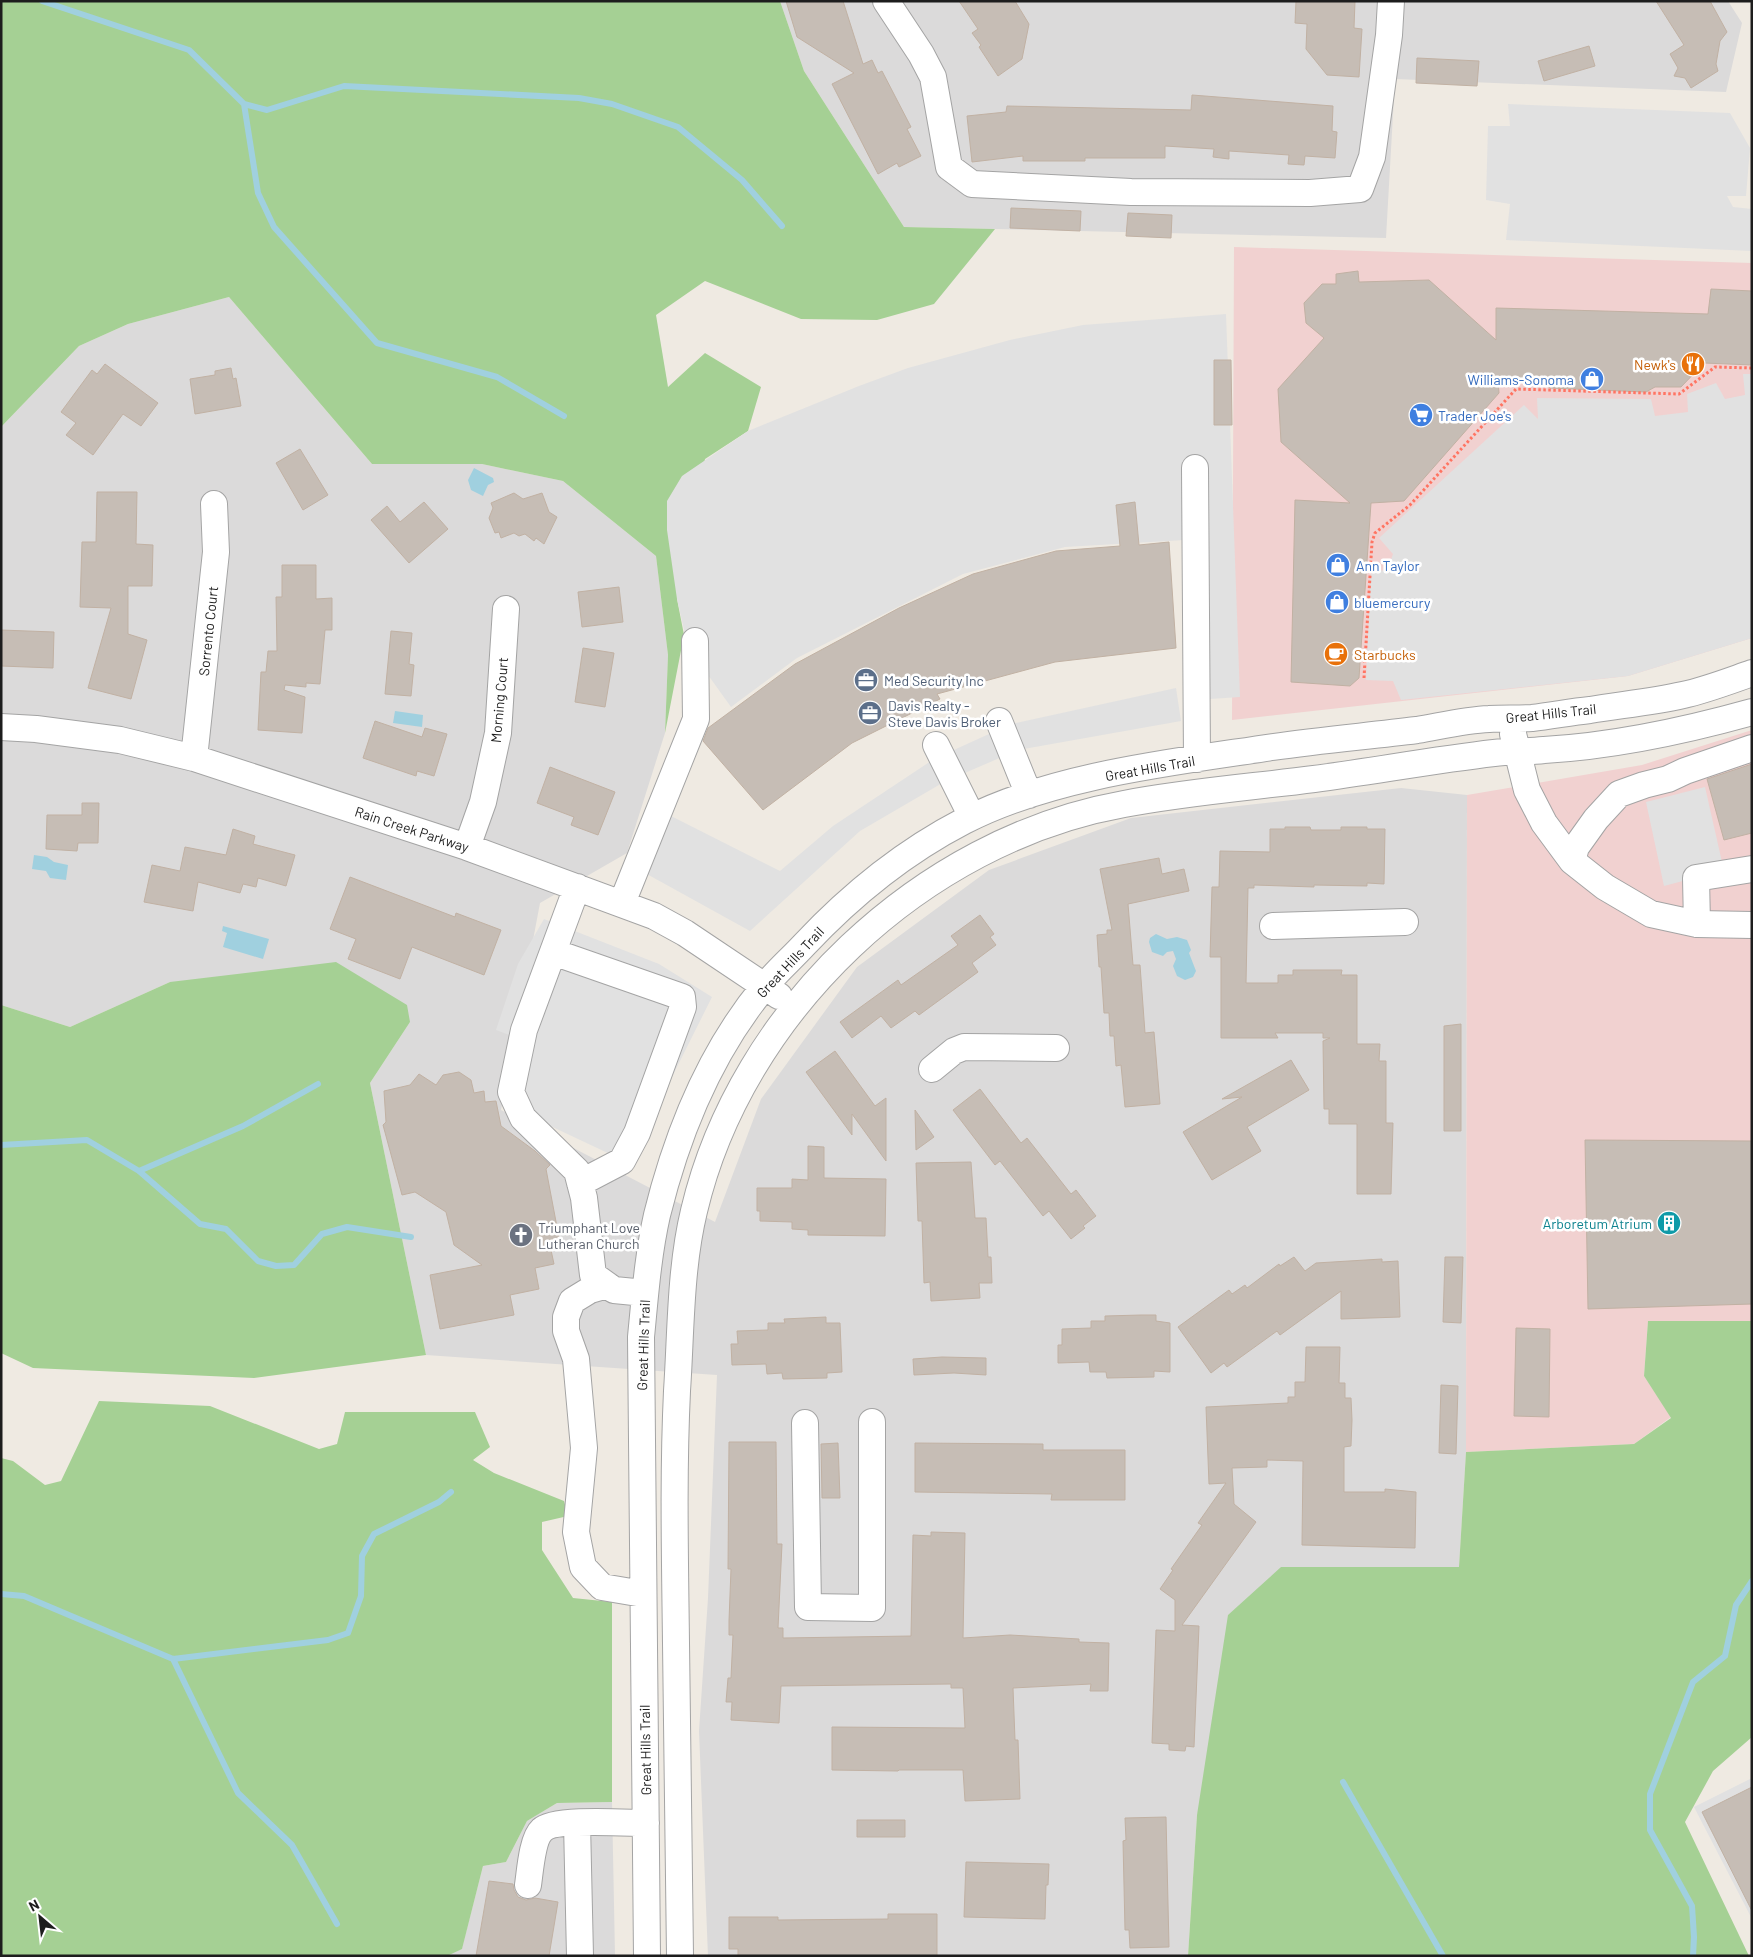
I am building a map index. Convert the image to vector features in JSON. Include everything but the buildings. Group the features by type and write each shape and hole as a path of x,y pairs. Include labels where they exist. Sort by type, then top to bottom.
{"street":[{"path":"886,1 921,54 933,77 948,167 972,184 1131,192 1300,193 1360,189 1372,157 1389,35 1391,1"},
{"path":"1195,468 1197,759"},
{"name":"Sorrento Court","path":"194,758 216,552 214,504"},
{"name":"Morning Court","path":"468,847 483,802 498,734 506,609"},
{"path":"622,903 696,718 695,641"},
{"name":"Great Hills Trail","path":"647,1956 641,1337 645,1293 657,1216 674,1156 696,1099 730,1034 764,986 830,919 889,868 920,847 972,817 1029,795 1118,772 1197,759 1487,719 1534,718 1684,695 1752,673"},
{"path":"680,1956 674,1464 684,1275 693,1213 711,1154 737,1095 764,1049 796,1008 858,938 890,911 928,884 1014,838 1076,815 1124,804 1497,752 1544,750 1669,734 1752,712"},
{"path":"1508,719 1528,790 1544,823 1572,861 1605,887 1651,914 1697,924 1752,925"},
{"path":"999,721 1029,795"},
{"name":"Rain Creek Parkway","path":"1,727 36,729 120,740 194,758 468,847 654,916 684,933 796,1008"},
{"path":"936,745 972,817"},
{"path":"1572,861 1576,847 1606,806 1619,794 1644,785 1670,787 1685,770 1752,748"},
{"path":"1000,805 1014,838"},
{"path":"1697,924 1696,878 1752,869"},
{"path":"577,886 524,1030 511,1092 523,1118 577,1171 584,1198 594,1275 614,1290 645,1293"},
{"path":"1273,926 1405,922"},
{"path":"553,952 682,997 683,1007 637,1133 622,1161 580,1183"},
{"path":"932,1069 954,1051 964,1047 1056,1048"},
{"path":"607,1285 590,1290 572,1301 566,1317 566,1332 576,1359 584,1448 576,1532 583,1567 602,1587 643,1594"},
{"path":"805,1423 808,1607 872,1608 872,1422"},
{"path":"577,1823 580,1956"},
{"path":"528,1885 535,1845 541,1830 551,1825 577,1823 646,1824"}],"path":[{"path":"1364,678 1372,542 1375,534 1410,505 1516,389 1679,394 1715,367 1752,368"}],"shaded area":[{"path":"780,1 1728,1 1742,23 1726,92 1395,79 1386,238 904,227 804,71"},
{"path":"1508,104 1730,113 1750,148 1746,196 1727,196 1733,207 1752,209 1752,251 1506,240 1510,204 1486,200 1488,126 1510,126"},
{"path":"1234,247 1752,263 1752,638 1628,676 1232,720"},
{"path":"229,297 372,464 482,464 563,481 656,556 668,655 665,733 627,853 540,903 501,1110 715,1222 761,1099 857,967 989,870 1131,818 1401,788 1467,795 1466,1452 1459,1568 1281,1567 1197,1815 1188,1956 708,1956 699,1731 708,1598 717,1375 426,1355 370,1083 410,1022 170,982 70,1027 1,1005 1,427 79,346 128,324"},
{"path":"1226,314 1240,697 1210,699 1202,539 1065,547 963,574 797,658 731,707 688,647 677,599 667,530 667,501 682,476 748,431 908,368 1010,340 1083,325"},
{"path":"1743,374 1752,374 1752,638 1628,676 1401,700 1393,681 1366,680 1371,569 1387,571 1393,554 1379,538 1524,405 1538,419 1537,398 1651,399 1655,416 1688,412 1687,394 1716,383 1725,399 1745,395"},
{"path":"1176,688 1181,721 1018,750 944,782 860,831 750,931 645,873 671,816 780,871 833,826 934,759 1011,724"},
{"path":"1752,730 1752,1321 1648,1321 1644,1376 1671,1417 1634,1444 1466,1452 1467,795 1642,765"},
{"path":"1705,787 1722,862 1709,874 1664,886 1646,802"},
{"path":"544,919 659,964 712,997 629,1163 504,1104 512,1036 496,1030 518,964"},
{"path":"1752,1778 1752,1919 1694,1807"},
{"path":"612,1802 615,1956 447,1956 462,1948 483,1866 506,1862 527,1821 557,1803"}],"green space":[{"path":"1,1 780,1 804,71 904,227 995,229 934,304 877,320 801,319 705,281 656,315 668,387 705,353 761,387 748,431 705,459 677,599 684,635 665,733 668,655 656,556 563,481 482,464 372,464 229,297 128,324 79,346 1,427"},
{"path":"336,962 407,1005 410,1022 370,1083 426,1355 254,1378 33,1368 1,1353 1,1005 70,1027 170,982"},
{"path":"1648,1321 1752,1321 1752,1737 1713,1771 1685,1822 1749,1956 1188,1956 1197,1815 1228,1615 1281,1567 1459,1567 1466,1452 1634,1444 1671,1418 1644,1376"},
{"path":"99,1401 210,1406 319,1449 337,1444 345,1412 475,1412 490,1447 473,1460 494,1473 564,1501 568,1516 542,1522 542,1550 573,1598 612,1602 612,1802 557,1803 527,1821 506,1862 483,1866 462,1949 447,1956 1,1956 1,1458 13,1461 45,1485 61,1481"}],"water":[{"path":"474,468 493,478 494,482 488,485 483,496 471,490 468,480"},
{"path":"395,711 423,715 422,727 393,723"},
{"path":"34,855 47,857 54,862 68,865 66,880 50,878 46,871 32,869"},
{"path":"223,926 269,939 263,959 223,947 227,933 222,931"},
{"path":"1156,934 1167,939 1177,937 1187,940 1191,950 1189,953 1196,971 1193,977 1185,980 1177,976 1173,966 1176,959 1173,951 1167,952 1163,956 1152,952 1149,942 1150,938"}],"waterway":[{"path":"42,1 189,50 244,104 267,110 344,86 579,98 612,104 678,127 742,180 782,226"},
{"path":"244,104 258,193 274,227 377,343 497,377 564,416"},
{"path":"139,1171 243,1126 318,1084"},
{"path":"1,1145 87,1140 139,1171 200,1224 226,1229 258,1261 276,1266 294,1265 322,1234 347,1227 411,1237"},
{"path":"1,1594 24,1596 173,1659 328,1640 348,1633 361,1596 362,1556 374,1534 439,1502 451,1492"},
{"path":"1693,1956 1692,1906 1650,1830 1650,1794 1693,1682 1725,1656 1736,1605 1752,1581"},
{"path":"173,1659 238,1793 292,1845 337,1924"},
{"path":"1343,1782 1443,1956"}],"place":[{"name":"Newk's","path":"1693,364"},
{"name":"Williams-Sonoma","path":"1592,379"},
{"name":"Trader Joe's","path":"1421,415"},
{"name":"Ann Taylor","path":"1338,565"},
{"name":"bluemercury","path":"1337,602"},
{"name":"Starbucks","path":"1336,654"},
{"name":"Med Security Inc","path":"866,680"},
{"name":"Davis Realty - Steve Davis Broker","path":"870,713"},
{"name":"Arboretum Atrium","path":"1669,1223"},
{"name":"Triumphant Love Lutheran Church","path":"521,1235"}]}
